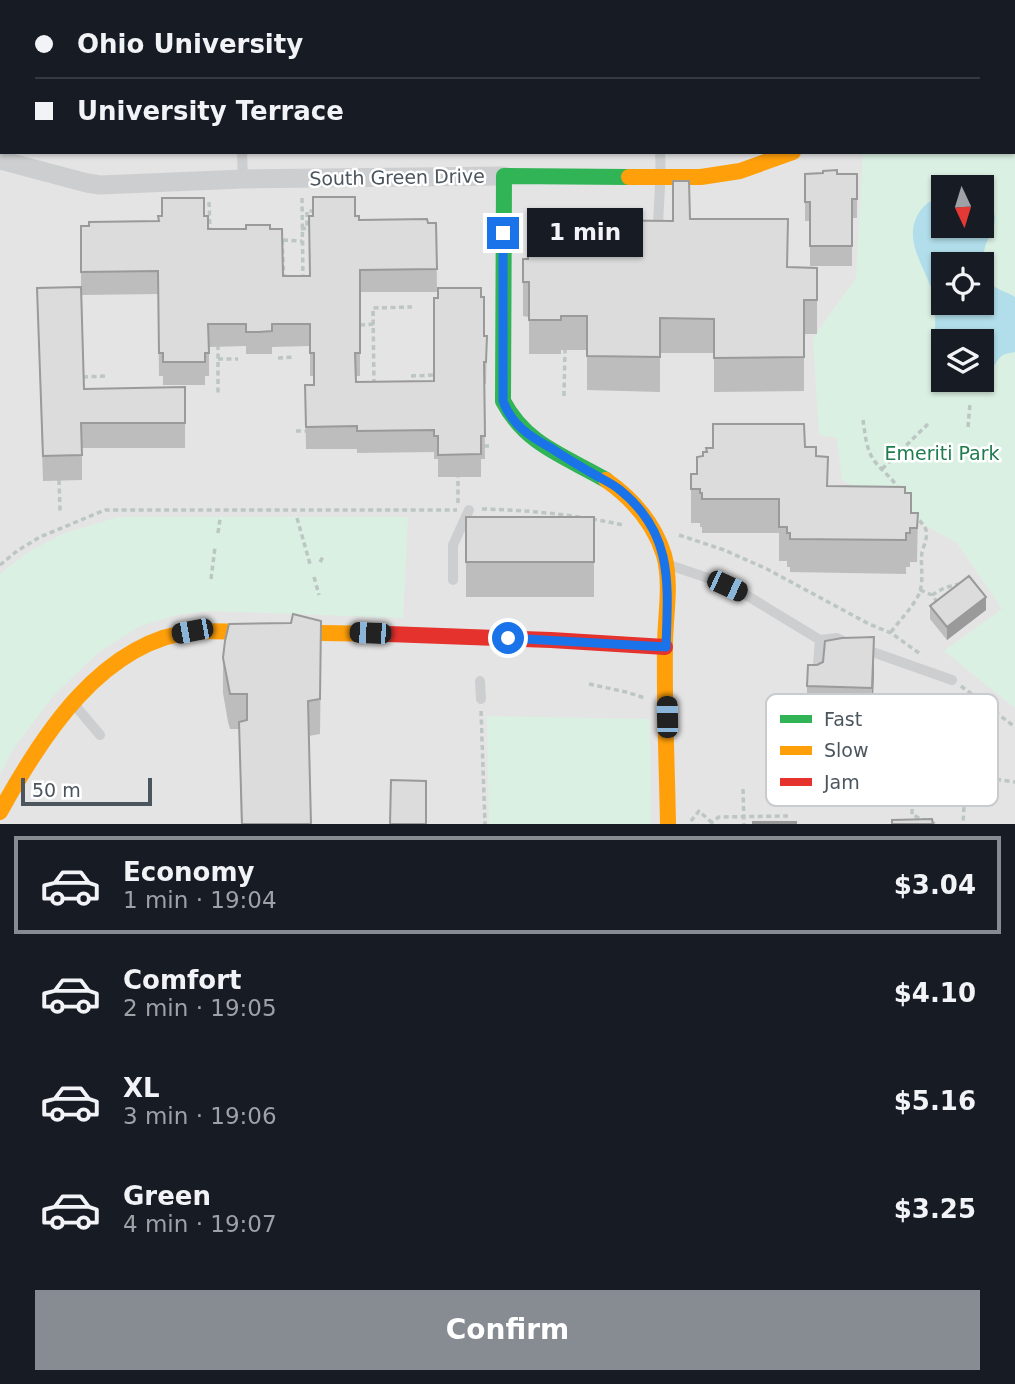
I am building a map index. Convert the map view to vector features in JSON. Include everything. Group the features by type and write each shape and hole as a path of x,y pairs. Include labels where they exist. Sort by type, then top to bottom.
{"street":[{"name":"South Green Drive","path":"0,160 100,185 243,179 701,177 740,171 787,154"},
{"path":"504,176 503,401 513,421 528,435 619,489 638,508 654,530 666,564 666,647 676,822"},
{"path":"0,812 27,763 73,702 106,671 130,654 160,639 192,631 480,636 666,647"}],"lane":[{"path":"242,154 243,179"},
{"path":"658,242 660,154"},
{"path":"453,580 453,545 469,510"},
{"path":"666,564 747,595 820,640 837,638 953,680"},
{"path":"817,693 820,640"},
{"path":"480,681 481,699"},
{"path":"73,702 100,735"}],"path":[{"path":"302,198 303,281"},
{"path":"209,202 211,241"},
{"path":"301,229 307,228 307,211 320,211"},
{"path":"206,213 207,230 210,230"},
{"path":"284,280 282,240 309,246"},
{"path":"303,268 310,269"},
{"path":"374,389 373,308 412,307"},
{"path":"360,325 374,324"},
{"path":"218,335 218,395"},
{"path":"564,396 565,350"},
{"path":"278,358 295,358"},
{"path":"218,359 238,359"},
{"path":"411,376 434,375"},
{"path":"83,377 105,376"},
{"path":"968,427 970,403"},
{"path":"863,420 873,459 896,484 900,494"},
{"path":"882,470 928,424"},
{"path":"296,431 306,430"},
{"path":"484,446 492,446"},
{"path":"458,477 458,502"},
{"path":"59,480 60,511"},
{"path":"0,565 40,537 105,510 531,511 626,526"},
{"path":"891,633 917,598 922,580 920,554 926,530 921,522 909,513"},
{"path":"297,518 310,564"},
{"path":"218,533 220,519"},
{"path":"682,535 767,569 891,633 925,658"},
{"path":"211,579 215,547"},
{"path":"320,562 323,557"},
{"path":"314,577 319,595"},
{"path":"932,595 965,580"},
{"path":"920,590 932,595 943,609"},
{"path":"953,680 971,694"},
{"path":"589,684 653,701"},
{"path":"481,699 485,824"},
{"path":"998,714 1015,727"},
{"path":"743,789 744,824"},
{"path":"912,806 912,815 935,824"},
{"path":"963,824 964,806"},
{"path":"676,822 693,822 699,811 712,823 719,817 788,816"}],"shaded area":[{"path":"0,154 1015,154 1015,824 0,824"}],"green space":[{"name":"Emeriti Park","path":"863,154 1015,154 1015,708 944,651 1002,609 957,543 842,480 837,438 819,435 813,338 856,278"},
{"path":"118,517 408,517 403,618 211,611 177,615 140,626 99,652 55,694 13,749 0,775 0,574 25,554 62,534"},
{"path":"487,716 650,719 651,824 489,824"}],"water":[{"path":"931,202 931,238 989,238 984,252 931,252 931,289 918,258 913,237 917,216"},
{"path":"994,286 1015,297 1015,352 1003,355 994,367 994,329 935,329 935,315 994,315"}],"building":[{"path":"837,170 837,174 857,174 857,199 852,199 852,246 810,246 810,202 805,202 805,174"},
{"path":"673,181 689,181 690,219 788,219 787,267 817,268 817,300 804,300 804,357 714,358 714,319 660,318 660,357 587,356 587,316 561,316 561,320 529,320 529,282 523,282 523,259 528,259 529,236 576,236 576,220 673,221"},
{"path":"313,197 355,197 355,216 359,216 359,220 427,219 428,223 436,223 437,269 360,270 360,353 355,353 356,382 434,381 434,298 438,298 438,288 481,288 481,297 484,297 484,336 487,336 484,362 485,436 481,436 481,454 438,455 438,436 434,436 434,430 357,431 357,426 306,427 305,385 314,385 310,324 272,324 272,331 246,332 246,324 208,324 209,353 205,353 205,362 163,362 163,353 159,353 158,271 81,272 81,226 89,226 89,222 159,221 158,216 162,216 162,198 204,198 204,216 208,216 208,229 246,229 246,225 270,225 270,229 282,229 283,276 310,276 309,216 313,216"},
{"path":"81,287 84,389 185,387 185,423 81,423 82,455 43,456 37,288"},
{"path":"713,424 804,424 805,447 816,447 816,456 828,457 827,486 905,487 905,493 911,493 911,513 918,513 917,528 910,528 910,533 906,533 906,540 790,539 787,527 779,527 779,499 702,499 700,489 691,489 691,474 697,474 697,457 707,452 706,448 713,448"},
{"path":"466,517 594,517 594,562 466,562"},
{"path":"969,576 986,597 947,627 930,606"},
{"path":"293,614 321,621 320,699 308,701 311,824 242,824 239,722 247,720 247,694 230,694 223,658 229,624 291,623"},
{"path":"874,637 872,688 807,686 808,665 823,662 825,641"},
{"path":"391,780 426,781 426,824 390,824"},
{"path":"932,819 933,824 892,824 892,820"},
{"path":"796,822 796,824 753,824"}],"traffic: fast":[{"path":"606,480 535,439 512,416 503,401 504,176 629,177"}],"traffic: slow":[{"path":"629,177 701,177 740,171 787,154"},
{"path":"606,480 634,504 655,532 666,566 668,824"},
{"path":"0,812 35,753 78,697 103,672 131,653 162,638 196,631 388,634"}],"traffic: jam":[{"path":"388,634 665,647"}],"route":[{"path":"503,233 503,401 507,411 528,435 619,489 638,508 654,530 666,564 667,594 666,647 508,638"}]}
